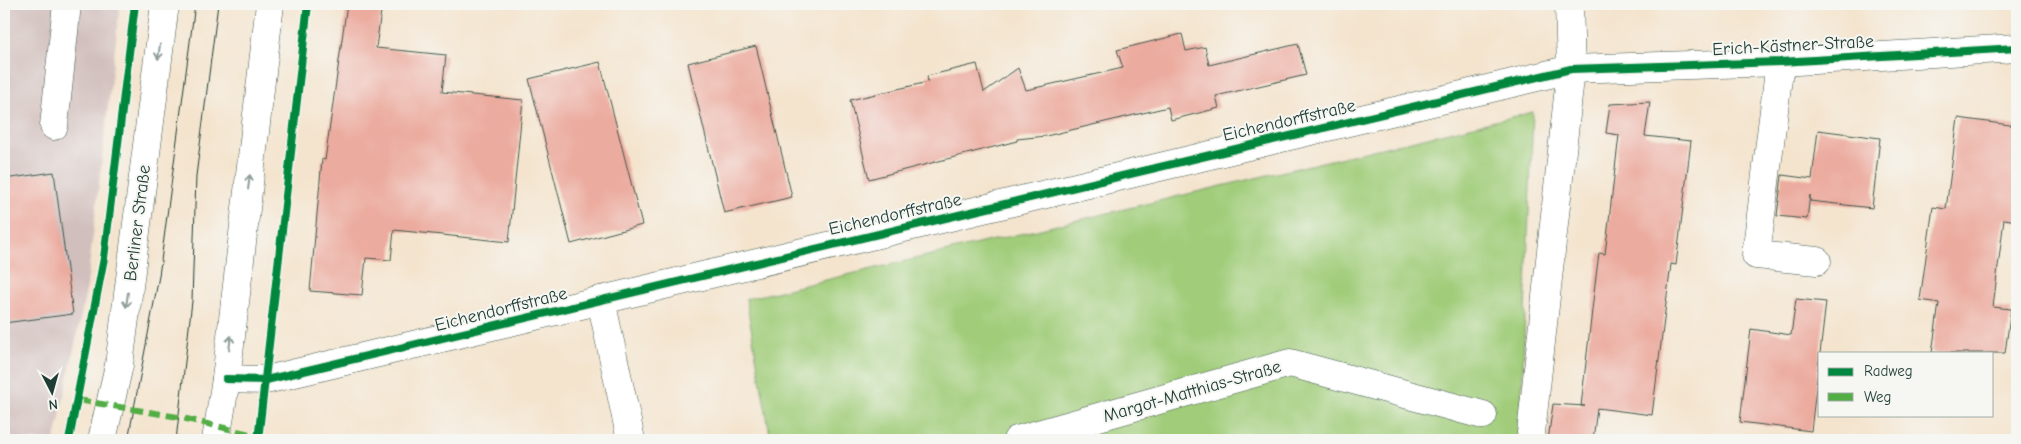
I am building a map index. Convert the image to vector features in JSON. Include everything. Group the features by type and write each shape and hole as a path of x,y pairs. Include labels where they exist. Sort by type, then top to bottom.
{"street":[{"path":"54,126 67,4"},
{"name":"Berliner Straße","path":"102,440 119,365 165,4"},
{"path":"218,433 270,4"},
{"path":"1531,433 1571,69 1569,4"},
{"name":"Erich-Kästner-Straße","path":"1571,69 1780,62 2017,48"},
{"name":"Erich-Kästner-Straße","path":"1780,62 1756,255 1817,261"},
{"name":"Eichendorffstraße","path":"226,378 266,380 1571,69"},
{"path":"601,300 632,440"},
{"name":"Margot-Matthias-Straße","path":"1017,440 1290,363 1483,415"}],"shaded area":[{"path":"4,4 120,4 87,286 55,440 4,440"}],"green space":[{"path":"1533,112 1520,440 771,440 746,299"}],"building":[{"path":"347,4 382,4 376,48 446,55 442,92 523,100 509,242 394,230 391,260 366,258 362,295 310,291 322,159 325,160"},
{"path":"1182,34 1186,51 1205,47 1209,65 1298,44 1306,75 1216,96 1219,108 1171,120 1168,107 1046,136 1017,139 1017,141 869,179 850,100 928,82 927,76 977,64 984,92 1018,68 1026,90 1123,68 1117,50"},
{"path":"756,46 792,197 724,213 688,63"},
{"path":"600,62 642,225 571,244 529,79"},
{"path":"1650,102 1645,136 1691,141 1676,265 1671,264 1652,415 1597,408 1593,440 1548,440 1553,404 1581,406 1599,253 1605,254 1619,135 1606,133 1610,104"},
{"path":"1958,118 2017,126 2017,221 2004,219 1993,307 2011,309 2005,353 1932,352 1939,303 1920,300 1933,207 1946,209"},
{"path":"1818,130 1880,138 1872,208 1810,201 1810,195 1807,219 1777,216 1782,175 1812,179"},
{"path":"54,172 73,314 4,323 4,179"},
{"path":"1796,299 1826,302 1820,352 1818,352 1818,371 1811,431 1740,422 1751,329 1791,335"}],"tram line":[{"path":"128,440 159,276 195,4"},
{"path":"176,440 192,301 196,176 218,4"}],"marked path":[{"path":"78,400 178,417 259,436"}],"cycle path":[{"path":"69,440 104,258 135,4"},
{"path":"258,440 308,4"},
{"path":"226,379 266,380 1571,69 1780,62 2017,48"}]}
